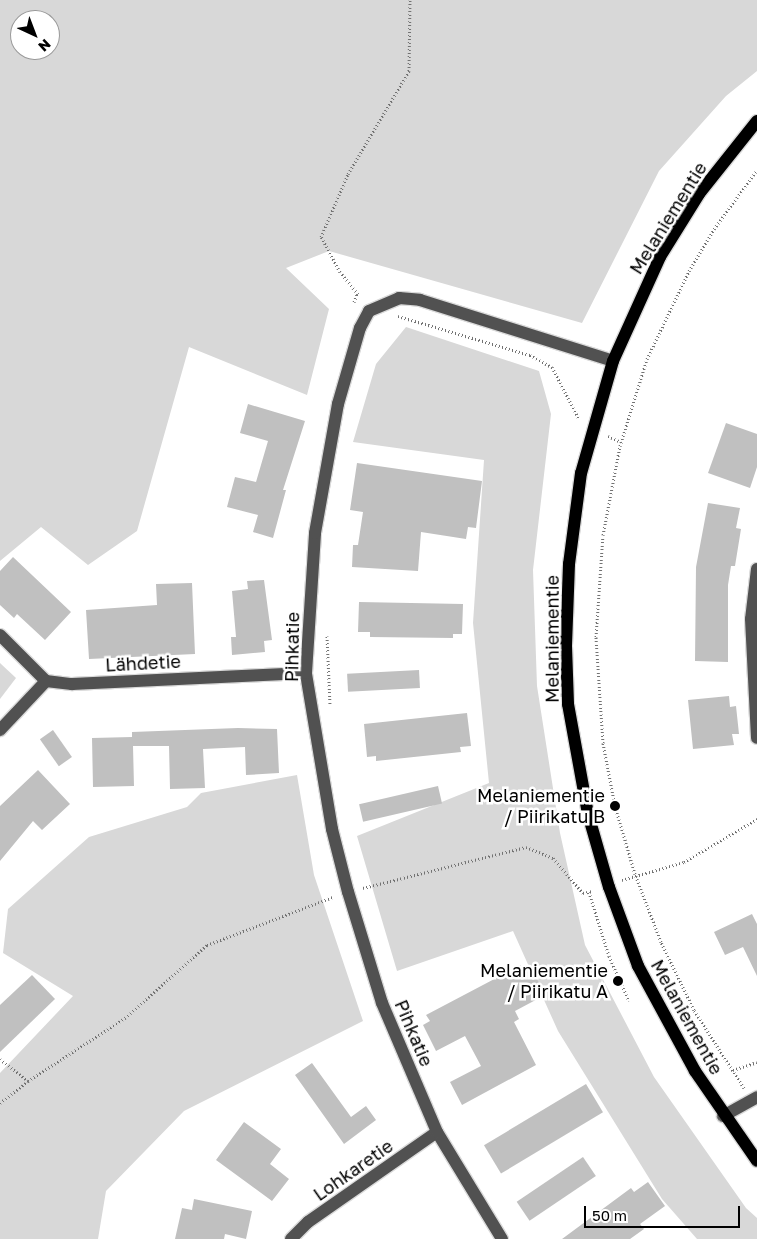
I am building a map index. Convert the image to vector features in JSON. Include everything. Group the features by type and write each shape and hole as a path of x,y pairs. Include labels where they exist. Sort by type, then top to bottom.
{"main road":[{"name":"Melaniementie","path":"757,120 699,194 660,257 613,361 581,473 569,564 566,656 568,704 576,757 609,887 638,966 669,1027 723,1116 757,1161"}],"street":[{"name":"Pihkatie","path":"502,1239 437,1132 382,1003 348,892 332,829 306,673 315,533 338,404 360,328 369,310 399,298 420,300 613,361"},
{"path":"757,569 751,619 757,738"},
{"path":"0,635 46,681 0,730"},
{"name":"Lähdetie","path":"46,681 72,684 306,673"},
{"path":"723,1116 754,1098"},
{"name":"Lohkaretie","path":"291,1239 308,1222 437,1132"}],"path":[{"path":"378,306 357,294 340,272 322,237 348,174 409,71 410,0"},
{"path":"754,1098 733,1070 694,1010 661,942 635,874 620,823 603,743 596,637 603,535 621,442 647,358 690,271 724,215 757,170"},
{"path":"351,308 357,294"},
{"path":"389,317 396,316 530,355 552,367 579,420 621,442"},
{"path":"327,627 330,713"},
{"path":"357,880 362,898"},
{"path":"331,889 336,906"},
{"path":"589,892 608,956 629,1002"},
{"path":"0,1058 28,1081"},
{"path":"733,1070 757,1062"}],"shaded area":[{"path":"0,0 757,0 757,71 726,96 659,171 582,323 329,251 286,268 329,309 307,395 189,347 137,531 88,565 41,527 0,561"},
{"path":"406,327 539,371 551,414 533,570 537,686 560,833 585,945 654,1077 746,1208 757,1218 757,1239 697,1239 662,1199 558,1031 513,931 397,971 357,836 489,783 473,623 484,460 353,442 376,364"},
{"path":"0,663 16,678 0,699"},
{"path":"297,775 314,875 363,1021 184,1111 106,1191 98,1239 0,1239 0,1073 73,996 3,953 8,909 89,837 187,807 201,793"}],"building":[{"path":"248,404 305,421 283,490 286,490 273,538 253,532 258,515 227,507 235,477 256,482 268,441 240,433"},
{"path":"726,423 757,434 757,467 750,488 708,473"},
{"path":"357,463 482,481 476,528 468,527 466,539 421,532 418,571 352,567 353,545 358,545 363,512 350,510"},
{"path":"708,503 740,508 736,528 741,529 735,566 731,566 728,585 728,662 695,661 696,567"},
{"path":"13,557 71,612 45,640 17,614 14,618 0,605 0,571"},
{"path":"264,580 272,640 264,641 265,652 232,655 231,637 236,637 232,591 248,589 247,581"},
{"path":"192,583 195,654 89,659 86,610 157,605 156,584"},
{"path":"359,602 463,604 462,634 453,634 453,638 370,637 370,632 358,632"},
{"path":"419,670 420,688 348,692 347,674"},
{"path":"729,696 730,707 736,706 739,734 732,734 734,745 693,749 688,700"},
{"path":"467,713 471,746 460,747 461,752 376,761 376,756 367,757 364,724"},
{"path":"238,728 277,729 279,773 246,775 245,747 203,749 205,788 170,789 169,746 133,746 134,786 93,787 92,738 132,737 132,732"},
{"path":"53,730 72,757 59,766 40,739"},
{"path":"38,770 70,804 42,830 33,821 0,861 0,806"},
{"path":"438,786 442,804 363,822 359,804"},
{"path":"752,914 757,924 757,976 743,947 725,955 714,932"},
{"path":"521,965 525,973 532,969 545,995 515,1011 519,1019 514,1022 536,1065 462,1105 450,1082 481,1066 465,1036 436,1051 423,1025 430,1021 426,1015"},
{"path":"32,975 55,999 0,1052 0,1005"},
{"path":"312,1063 351,1117 366,1106 376,1120 344,1144 295,1075"},
{"path":"586,1084 603,1112 501,1174 484,1145"},
{"path":"244,1122 281,1149 270,1164 289,1179 272,1201 216,1160"},
{"path":"583,1157 596,1176 530,1221 517,1202"},
{"path":"648,1182 665,1206 640,1224 644,1229 630,1239 562,1239 631,1188 634,1192"},
{"path":"194,1199 252,1211 246,1239 225,1234 224,1239 175,1239 182,1208 192,1210"}],"place":[{"name":"Melaniementie / Piirikatu B","path":"615,806"},
{"name":"Melaniementie / Piirikatu A","path":"618,981"}]}
